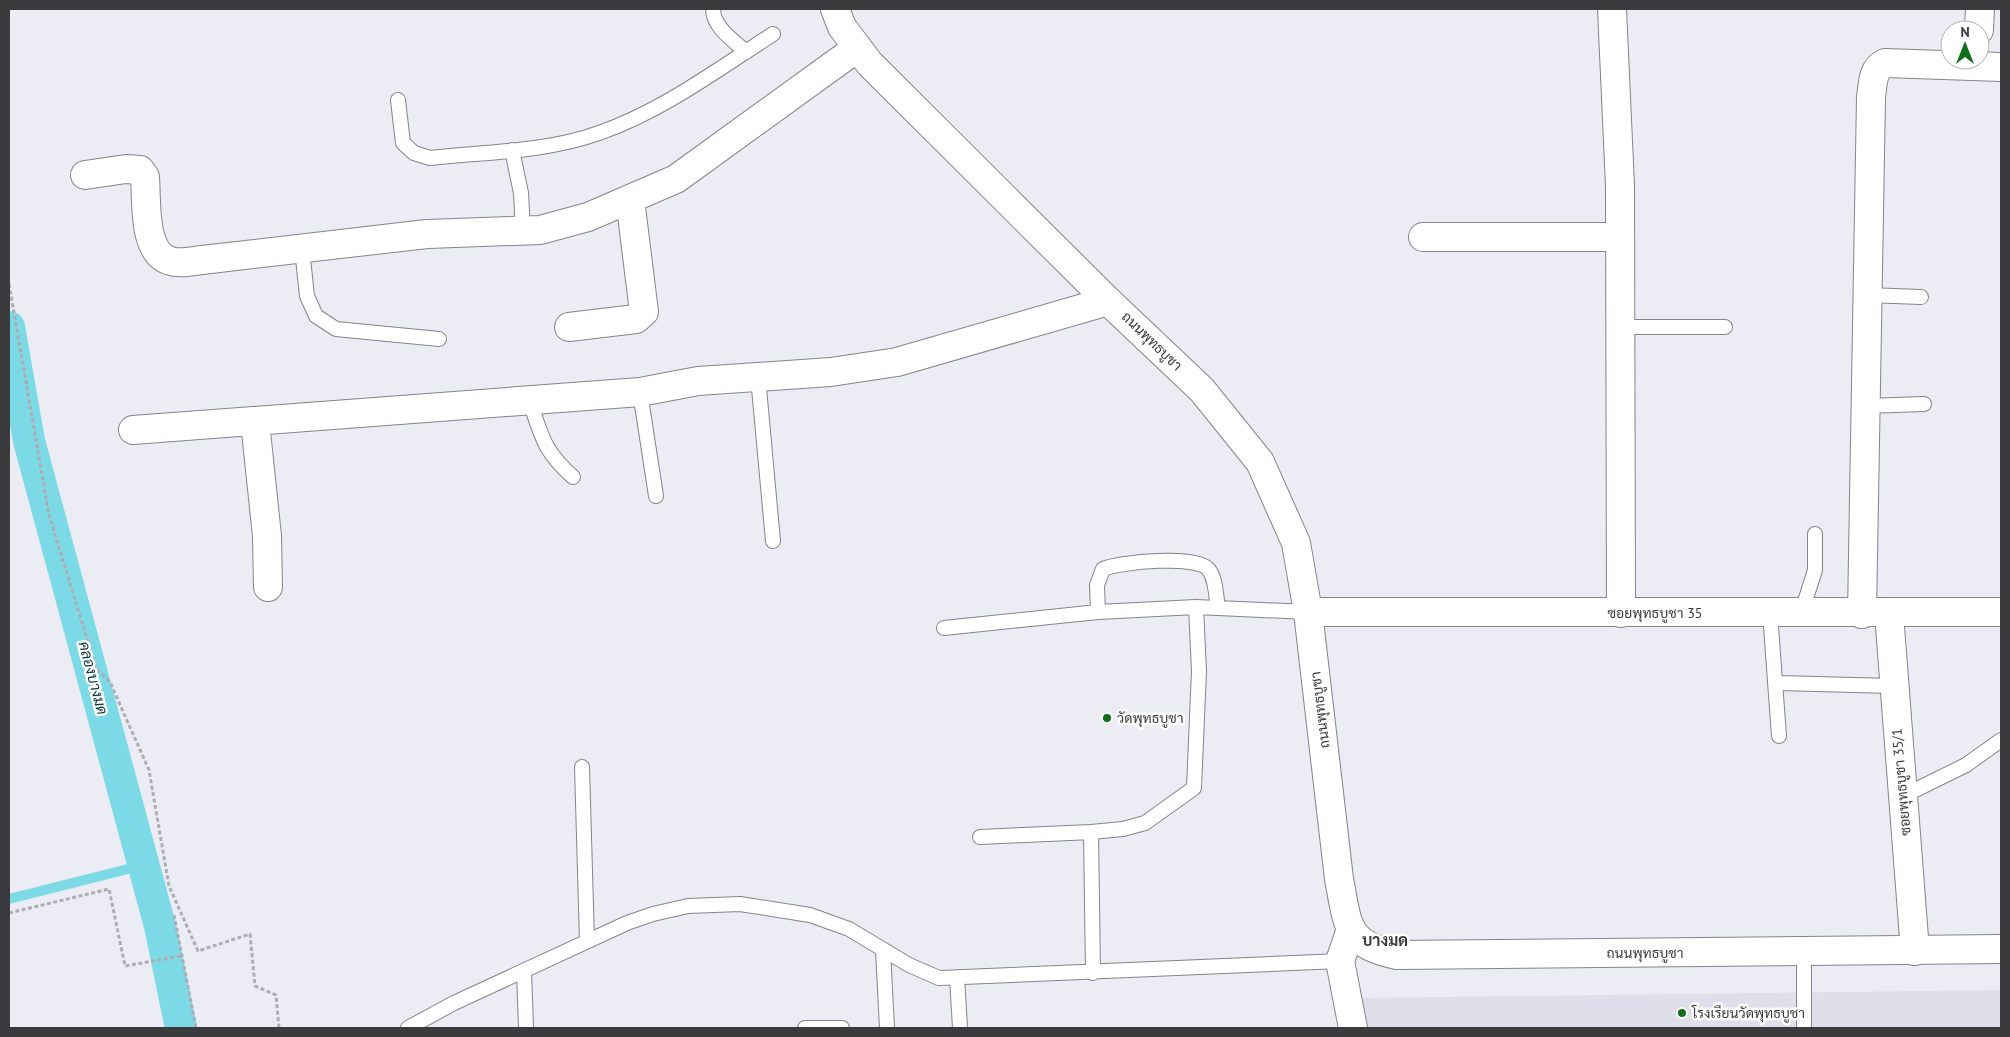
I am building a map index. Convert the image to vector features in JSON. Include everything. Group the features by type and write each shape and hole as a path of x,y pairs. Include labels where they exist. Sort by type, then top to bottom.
{"street":[{"name":"ถนนพุทธบูชา","path":"835,9 842,27 857,48 900,95 1108,301 1202,390 1260,462 1296,542 1308,612 1339,878 1351,929 1359,941 1376,951 1397,955 2001,949"},
{"path":"1612,9 1620,186 1621,612"},
{"path":"85,175 126,169 140,170 145,177 150,241 156,252 170,261 202,260 427,234 540,230 588,217 676,179 857,48"},
{"path":"1862,614 1871,97 1878,66 1885,63 1940,64"},
{"path":"569,327 636,319 644,312 630,199"},
{"path":"1423,237 1620,237"},
{"path":"133,430 640,392 698,381 831,372 897,362 1108,301"},
{"path":"254,422 266,526 268,588"},
{"name":"ซอยพุทธบูชา 35","path":"1308,612 1801,614 2001,612"},
{"name":"ซอยพุทธบูชา 35/1","path":"1889,614 1893,686 1915,951"},
{"path":"1351,929 1340,961 1353,1028"}],"lane":[{"path":"713,9 713,15 720,28 746,52"},
{"path":"398,100 403,143 414,153 430,158 542,147 598,133 667,102 773,34"},
{"path":"512,150 521,193 523,230"},
{"path":"302,249 307,296 316,316 336,329 440,339"},
{"path":"1867,295 1921,298"},
{"path":"1620,327 1725,327"},
{"path":"758,377 773,541"},
{"path":"640,392 656,496"},
{"path":"529,399 544,443 554,460 573,477"},
{"path":"1866,406 1924,404"},
{"path":"1801,614 1815,570 1815,534"},
{"path":"1098,612 1097,585 1103,569 1115,564 1168,561 1201,563 1209,570 1218,608"},
{"path":"944,628 1098,612 1196,607 1308,612"},
{"path":"980,837 1123,829 1145,823 1194,788 1199,670 1196,607"},
{"path":"1770,613 1779,736"},
{"path":"1775,683 1893,686"},
{"path":"1902,796 1966,765 2001,740"},
{"path":"582,767 587,941"},
{"path":"1090,832 1092,973"},
{"path":"408,1028 454,1003 587,941 653,914 688,906 740,904 810,915 849,929 909,965 939,978 1340,961"},
{"path":"883,950 888,1028"},
{"path":"1804,952 1804,1028"},
{"path":"524,971 526,1028"},
{"path":"957,977 960,1028"},
{"path":"805,1028 842,1028"}],"path":[{"path":"9,284 49,515 96,668 110,682 149,770 169,886 198,951 250,934 255,986 276,995 279,1028"},
{"path":"9,913 109,890 125,966 181,956"},
{"path":"174,915 196,1028"}],"shaded area":[{"name":"โรงเรียนวัดพุทธบูชา","path":"2001,990 2001,1028 1366,1028 1359,998"}],"waterway":[{"name":"คลองบางมด","path":"9,327 29,441 160,926 181,1028"},
{"path":"9,899 144,865"}],"place":[{"name":"วัดพุทธบูชา","path":"1107,718"},
{"name":"โรงเรียนวัดพุทธบูชา","path":"1682,1013"}],"district":[{"name":"บางมด","path":"1385,940"}]}
